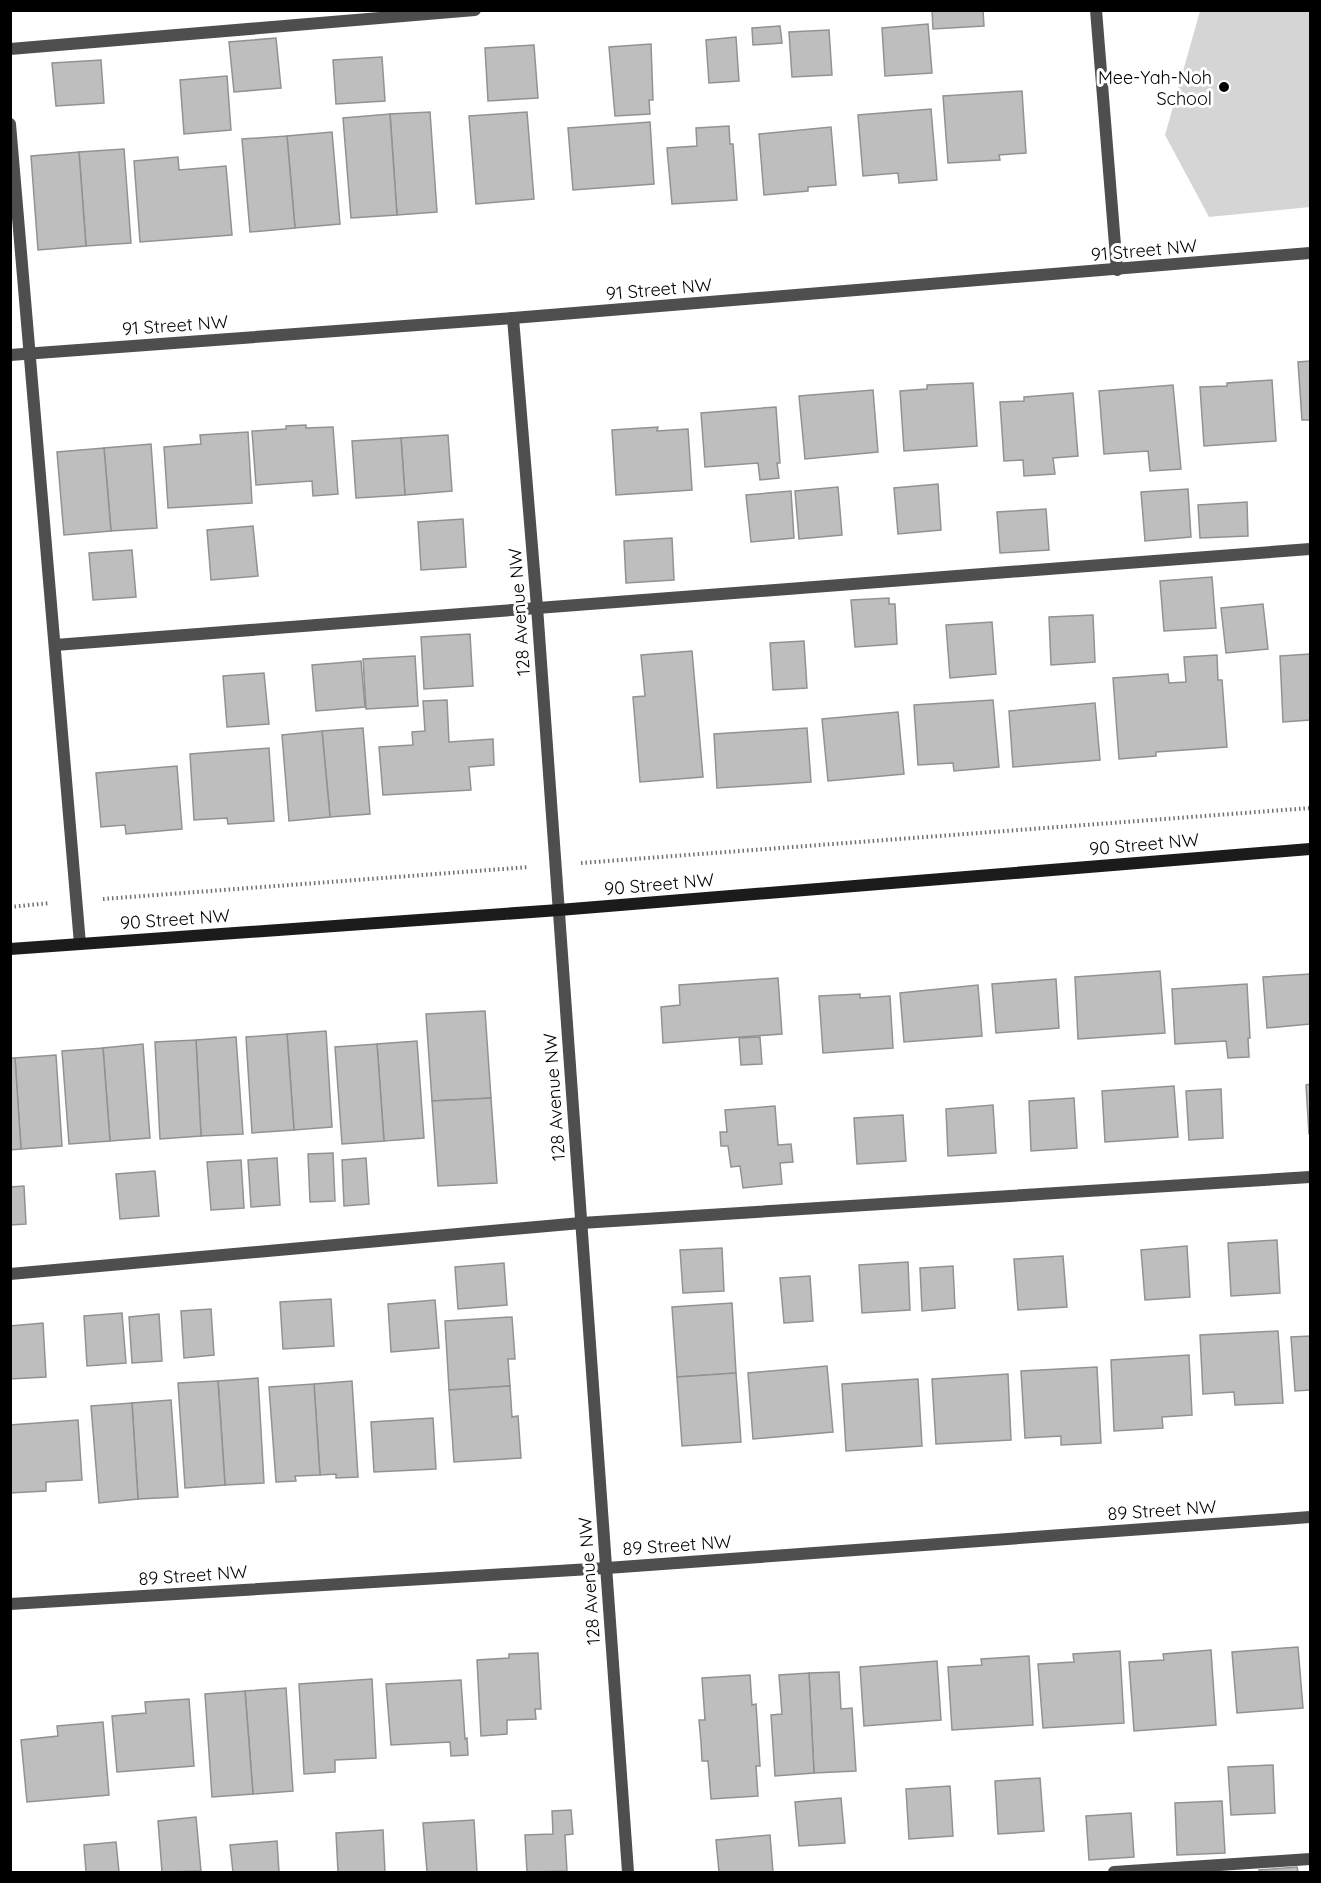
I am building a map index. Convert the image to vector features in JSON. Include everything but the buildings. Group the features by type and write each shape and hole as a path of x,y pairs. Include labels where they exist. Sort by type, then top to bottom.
{"street":[{"path":"10,49 475,10"},
{"path":"1096,10 1117,270"},
{"path":"10,124 80,944"},
{"name":"91 Street NW","path":"10,355 513,318 1311,254"},
{"name":"128 Avenue NW","path":"513,318 537,607 628,1872"},
{"path":"55,645 1311,549"},
{"name":"90 Street NW","path":"10,949 559,910 1311,849"},
{"path":"10,1274 581,1222 1311,1177"},
{"name":"89 Street NW","path":"10,1604 607,1568 1311,1517"},
{"path":"1114,1872 1311,1859"}],"path":[{"path":"10,906 1311,808"}],"shaded area":[{"name":"Mee-Yah-Noh School","path":"1200,11 1310,11 1310,207 1209,217 1165,135"}],"place":[{"name":"Mee-Yah-Noh School","path":"1224,87"}]}
